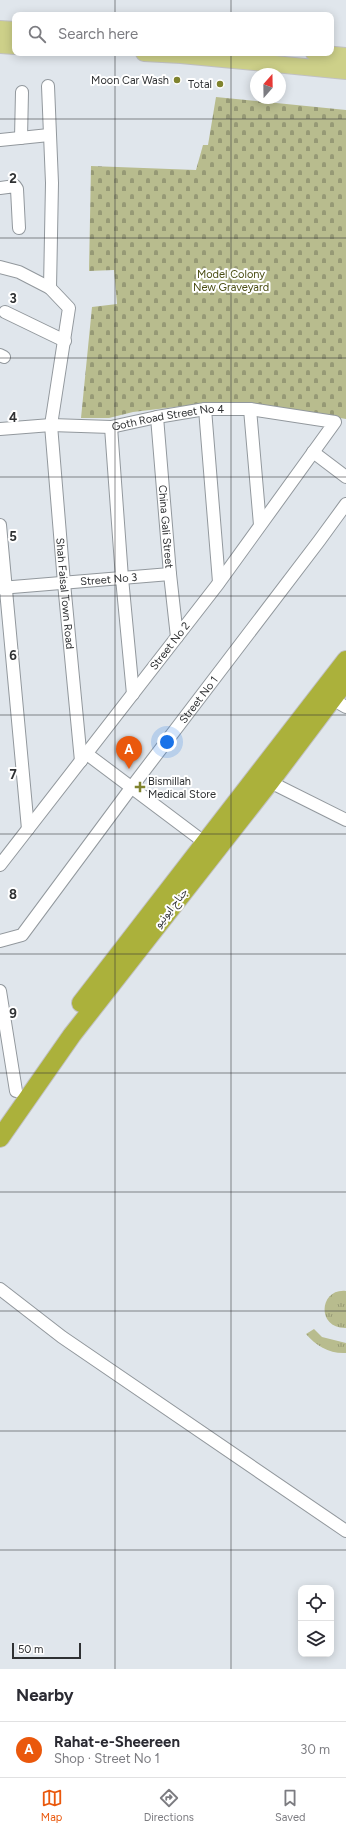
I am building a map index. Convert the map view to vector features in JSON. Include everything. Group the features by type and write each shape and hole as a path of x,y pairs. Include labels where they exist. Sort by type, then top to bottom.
{"highway":[{"name":"جناح ایونیو","path":"0,1115 57,1035 204,842 346,660"},
{"name":"جناح ایونیو","path":"0,1138 39,1080 72,1035 270,782 339,703 346,681"}],"main road":[{"path":"0,30 12,30"},
{"path":"0,45 12,46"},
{"path":"334,55 346,56"},
{"path":"191,56 346,71"}],"street":[{"path":"0,267 19,272 50,288 52,182 48,86"},
{"path":"22,92 22,138"},
{"path":"0,140 49,134"},
{"path":"0,188 15,186 17,188 19,228"},
{"name":"Shah Faisal Town Road","path":"50,288 69,308 51,426 64,583 84,757"},
{"path":"5,312 65,341"},
{"path":"205,409 220,582"},
{"name":"Goth Road Street No 4","path":"0,429 51,426 111,427 205,409 250,409 335,422"},
{"path":"250,409 260,525"},
{"name":"China Gali Street","path":"157,417 170,574 177,637"},
{"name":"Street No 2","path":"0,865 220,582 335,422"},
{"path":"111,427 122,578 133,694"},
{"path":"313,452 346,477"},
{"name":"Street No 1","path":"0,941 22,935 131,788 346,504"},
{"path":"0,525 3,588 28,829"},
{"name":"Street No 3","path":"3,588 170,574"},
{"path":"84,757 131,788 204,842"},
{"path":"270,782 346,820"},
{"path":"0,991 2,1012 16,1091"},
{"path":"0,1289 62,1337 346,1531"}],"green space":[{"name":"Model Colony New Graveyard","path":"216,97 250,100 250,104 286,104 346,110 346,419 270,406 226,402 133,412 109,418 81,418 92,307 117,304 114,270 89,271 91,166 196,170 203,145 208,145"},
{"path":"346,1291 346,1328 336,1327 326,1316 326,1302 330,1296 337,1292"},
{"path":"314,1329 322,1337 346,1343 346,1353 329,1351 319,1346 306,1334"}],"place":[{"name":"Moon Car Wash","path":"177,80"},
{"name":"Total","path":"220,84"},
{"name":"Rahat-e-Sheereen","path":"129,769"},
{"name":"Bismillah Medical Store","path":"140,787"}]}
